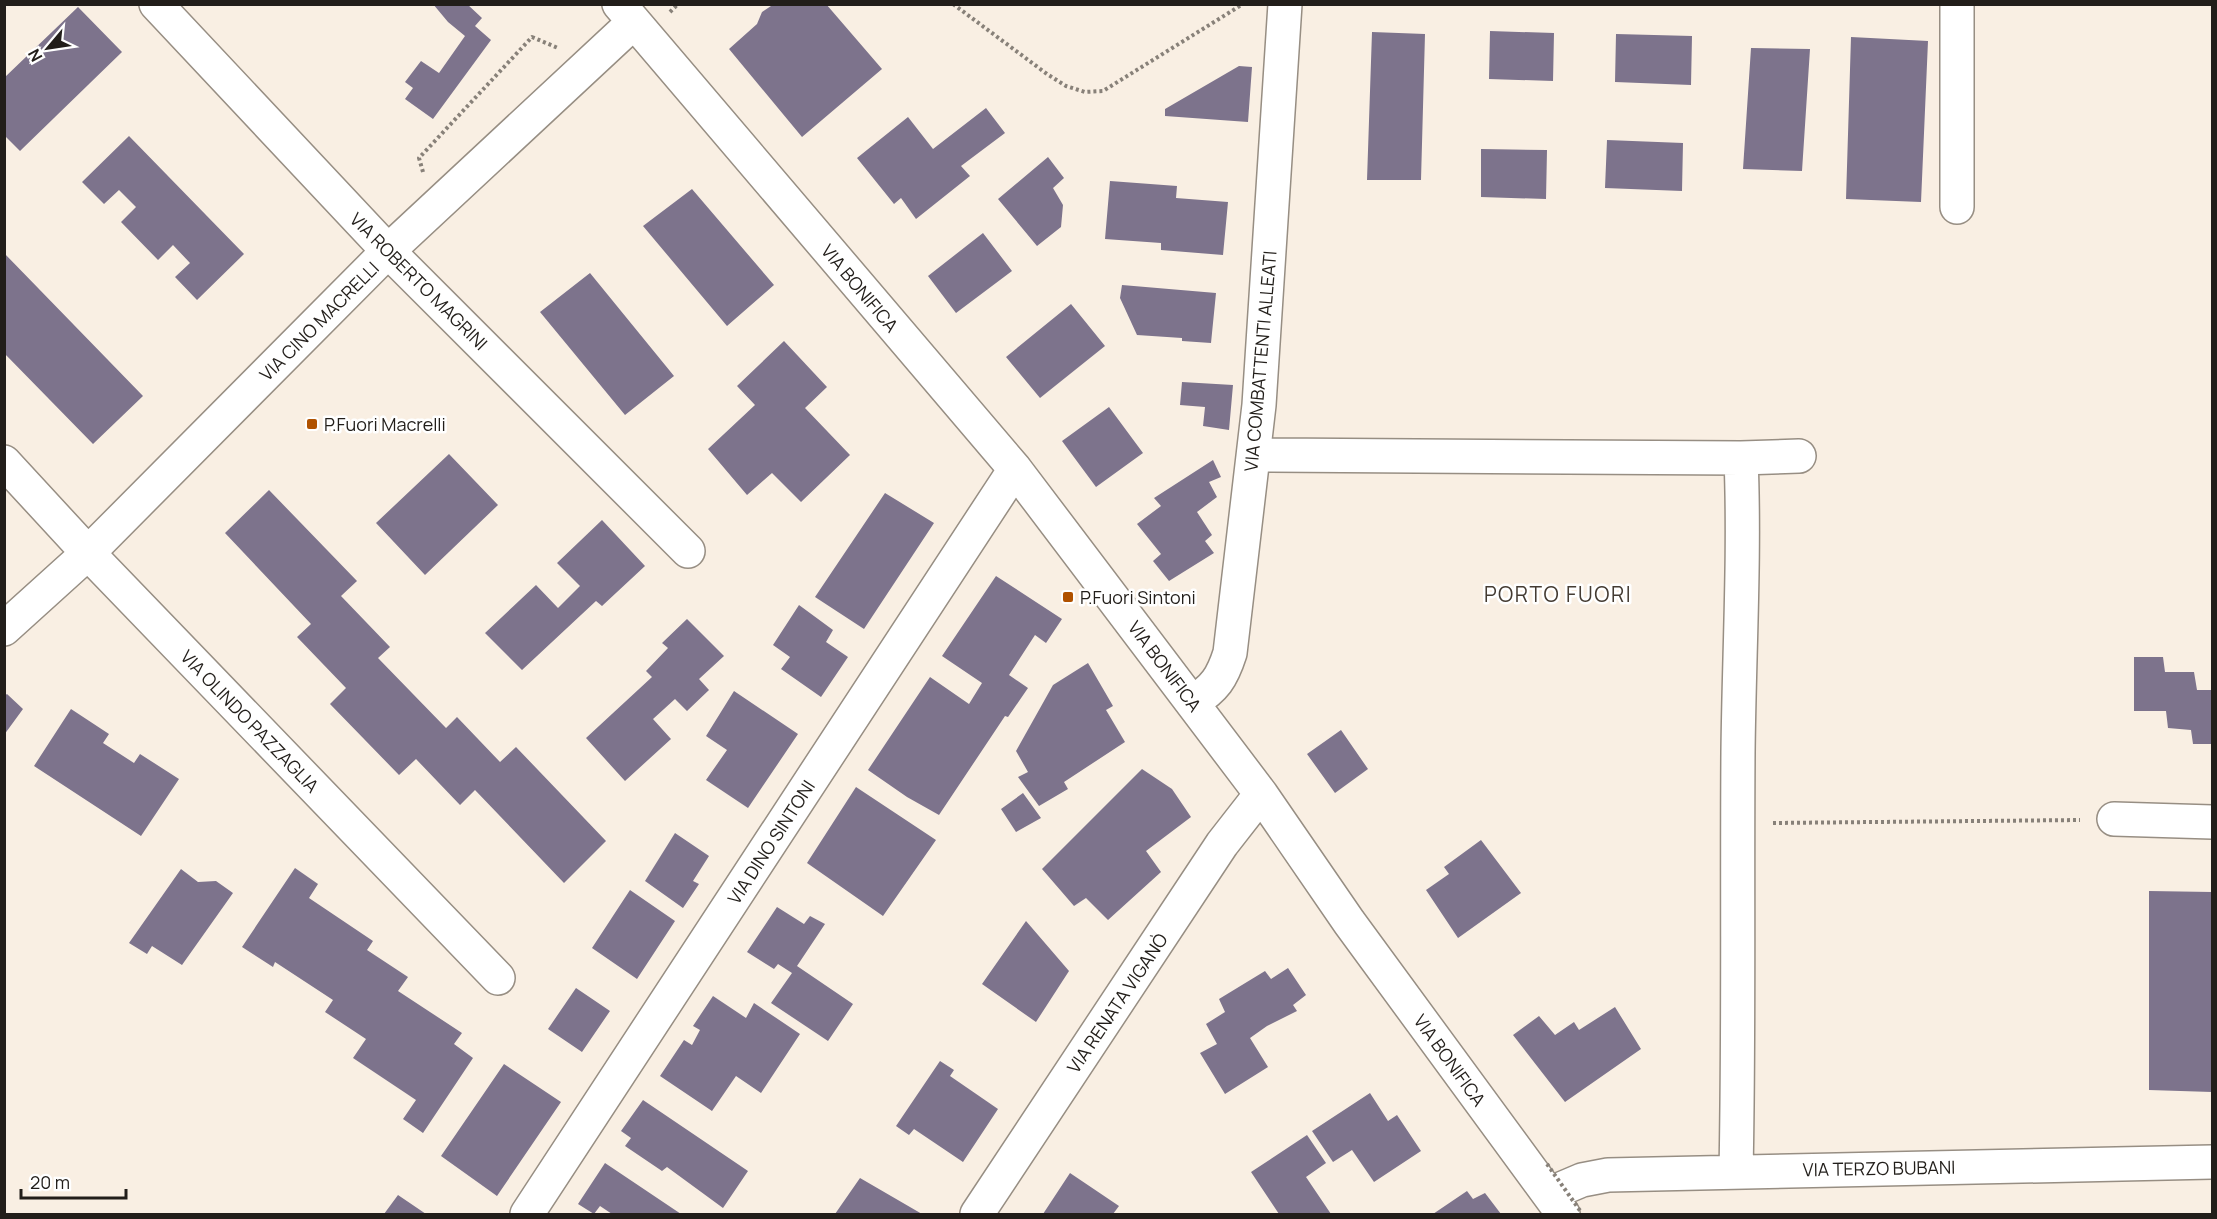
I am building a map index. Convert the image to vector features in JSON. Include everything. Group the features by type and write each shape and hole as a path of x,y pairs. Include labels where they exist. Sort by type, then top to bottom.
{"street":[{"name":"VIA ROBERTO MAGRINI","path":"156,4 388,251 688,551"},
{"name":"VIA COMBATTENTI ALLEATI","path":"1193,702 1210,691 1224,672 1230,653 1254,455 1286,4"},
{"path":"1957,4 1957,207"},
{"name":"VIA CINO MACRELLI","path":"4,629 88,553 388,251 591,62 625,10"},
{"name":"VIA BONIFICA","path":"625,10 1015,469 1261,794 1349,922 1560,1196"},
{"path":"1254,455 1741,458 1799,456"},
{"path":"1736,1172 1743,501 1741,458"},
{"name":"VIA OLINDO PAZZAGLIA","path":"4,462 88,553 498,978"},
{"name":"VIA DINO SINTONI","path":"527,1215 1015,469"},
{"name":"VIA RENATA VIGANÒ","path":"977,1215 1222,844 1261,794"},
{"path":"2114,819 2212,822"},
{"name":"VIA TERZO BUBANI","path":"1560,1196 1582,1180 1608,1175 2212,1162"}],"path":[{"path":"953,4 1047,74 1066,86 1085,92 1103,91 1242,4"},
{"path":"432,211 419,158 532,37 591,62"},
{"path":"1738,824 2114,819"}],"building":[{"path":"433,4 467,4 482,18 475,26 491,40 433,119 405,99 413,88 405,82 421,61 439,73 465,36 448,22"},
{"path":"774,4 826,4 882,69 802,137 729,49 757,24 762,12"},
{"path":"78,7 122,52 20,151 4,135 4,78"},
{"path":"1490,31 1554,33 1553,81 1489,79"},
{"path":"1372,32 1425,34 1421,180 1367,180"},
{"path":"1616,34 1692,36 1691,85 1615,82"},
{"path":"1851,37 1928,41 1921,202 1846,199"},
{"path":"1751,48 1810,49 1802,171 1743,169"},
{"path":"1239,66 1252,67 1248,122 1165,116 1165,109"},
{"path":"986,108 1005,133 961,166 970,176 916,219 901,198 894,204 857,158 908,117 933,149"},
{"path":"129,136 244,254 197,300 175,277 190,263 173,245 158,260 121,222 136,207 119,190 104,204 82,182"},
{"path":"1607,140 1683,143 1682,191 1605,188"},
{"path":"1481,149 1547,150 1546,199 1481,197"},
{"path":"1048,157 1064,178 1053,188 1063,205 1061,227 1037,246 998,199"},
{"path":"1110,181 1177,186 1176,198 1228,202 1223,255 1161,250 1161,243 1105,239"},
{"path":"692,189 774,285 727,326 643,226"},
{"path":"983,233 1012,271 956,313 928,276"},
{"path":"4,253 143,396 93,444 4,353"},
{"path":"590,273 674,376 625,415 540,312"},
{"path":"1122,285 1216,293 1211,343 1182,341 1182,338 1137,335 1120,298"},
{"path":"1071,304 1105,346 1040,398 1006,357"},
{"path":"784,341 827,387 805,408 850,455 801,502 772,473 747,495 708,449 755,405 737,386"},
{"path":"1182,382 1233,385 1229,430 1203,426 1205,407 1180,405"},
{"path":"1109,407 1143,453 1096,487 1062,441"},
{"path":"449,454 498,505 425,575 376,523"},
{"path":"1213,460 1221,477 1209,482 1217,497 1197,512 1212,535 1205,541 1214,553 1169,581 1153,561 1161,554 1137,524 1161,506 1154,498"},
{"path":"269,490 357,581 341,596 390,647 378,658 446,728 457,717 500,762 516,747 606,841 564,883 475,790 460,805 416,759 399,775 330,704 346,688 297,637 311,624 225,533"},
{"path":"885,493 934,523 864,629 815,597"},
{"path":"602,520 645,566 602,606 596,601 522,670 485,633 536,585 558,608 580,586 557,563"},
{"path":"996,576 1062,619 1046,643 1035,635 1009,675 1028,688 1008,717 1005,716 939,815 907,797 868,770 930,677 969,704 982,683 942,656"},
{"path":"799,605 833,630 826,642 848,657 821,697 781,669 790,657 773,645"},
{"path":"687,619 724,656 699,679 709,690 687,711 675,699 653,719 671,739 625,781 586,738 652,677 646,671 668,648 662,643"},
{"path":"2134,657 2163,657 2165,672 2194,672 2197,690 2212,690 2212,744 2193,744 2191,730 2168,728 2166,711 2134,711"},
{"path":"1088,663 1113,706 1106,710 1125,742 1064,782 1068,789 1039,806 1018,777 1028,772 1016,751 1053,685"},
{"path":"734,691 798,734 748,808 706,780 727,750 706,736"},
{"path":"7,694 23,709 4,735 4,696"},
{"path":"71,709 109,734 103,743 134,763 140,754 179,779 141,836 34,766"},
{"path":"1341,730 1368,769 1335,793 1307,754"},
{"path":"1142,769 1172,789 1191,817 1146,851 1161,872 1108,920 1086,898 1074,906 1042,869"},
{"path":"856,787 936,840 883,916 807,863"},
{"path":"1023,793 1041,818 1016,832 1001,809"},
{"path":"675,833 709,856 693,881 699,884 683,908 645,881"},
{"path":"1481,840 1521,893 1458,938 1426,890 1449,874 1444,867"},
{"path":"295,868 318,884 309,898 373,941 367,950 408,977 398,991 462,1033 454,1044 473,1058 423,1133 403,1119 416,1100 353,1058 366,1039 325,1012 333,1000 275,962 273,967 242,947"},
{"path":"181,869 198,882 216,881 233,893 182,965 152,946 147,954 129,943"},
{"path":"630,890 675,921 637,979 592,948"},
{"path":"2149,891 2212,892 2212,1092 2149,1090"},
{"path":"777,907 804,924 810,916 825,924 797,966 853,1004 828,1041 771,1003 792,973 778,964 774,969 747,952"},
{"path":"1026,921 1069,971 1036,1022 982,984"},
{"path":"1288,968 1306,995 1293,1005 1297,1011 1267,1026 1250,1038 1268,1067 1225,1094 1200,1053 1217,1044 1206,1024 1225,1012 1219,999 1265,971 1271,979"},
{"path":"576,988 610,1011 582,1052 548,1029"},
{"path":"713,996 746,1018 754,1003 800,1034 761,1093 736,1076 712,1111 660,1076 684,1040 692,1045 700,1030 693,1026"},
{"path":"1615,1007 1641,1049 1565,1102 1513,1035 1539,1016 1555,1035 1574,1022 1579,1030"},
{"path":"940,1061 954,1070 950,1076 998,1109 963,1162 914,1129 909,1135 896,1126"},
{"path":"504,1064 561,1102 497,1196 441,1156"},
{"path":"1370,1093 1388,1121 1397,1115 1421,1151 1374,1182 1352,1150 1333,1162 1312,1131"},
{"path":"643,1100 748,1171 723,1208 667,1167 662,1171 625,1146 631,1138 621,1131"},
{"path":"1307,1135 1326,1163 1306,1177 1331,1214 1279,1214 1251,1172"},
{"path":"605,1163 681,1214 612,1214 600,1206 594,1214 578,1204"},
{"path":"1070,1173 1119,1206 1113,1214 1043,1214"},
{"path":"860,1178 922,1214 835,1214"},
{"path":"1467,1191 1473,1199 1485,1193 1501,1214 1433,1214"},
{"path":"398,1195 426,1214 384,1214"}],"place":[{"name":"P.Fuori Macrelli","path":"312,424"},
{"name":"P.Fuori Sintoni","path":"1068,597"}],"district":[{"name":"PORTO FUORI","path":"1558,594"}]}
